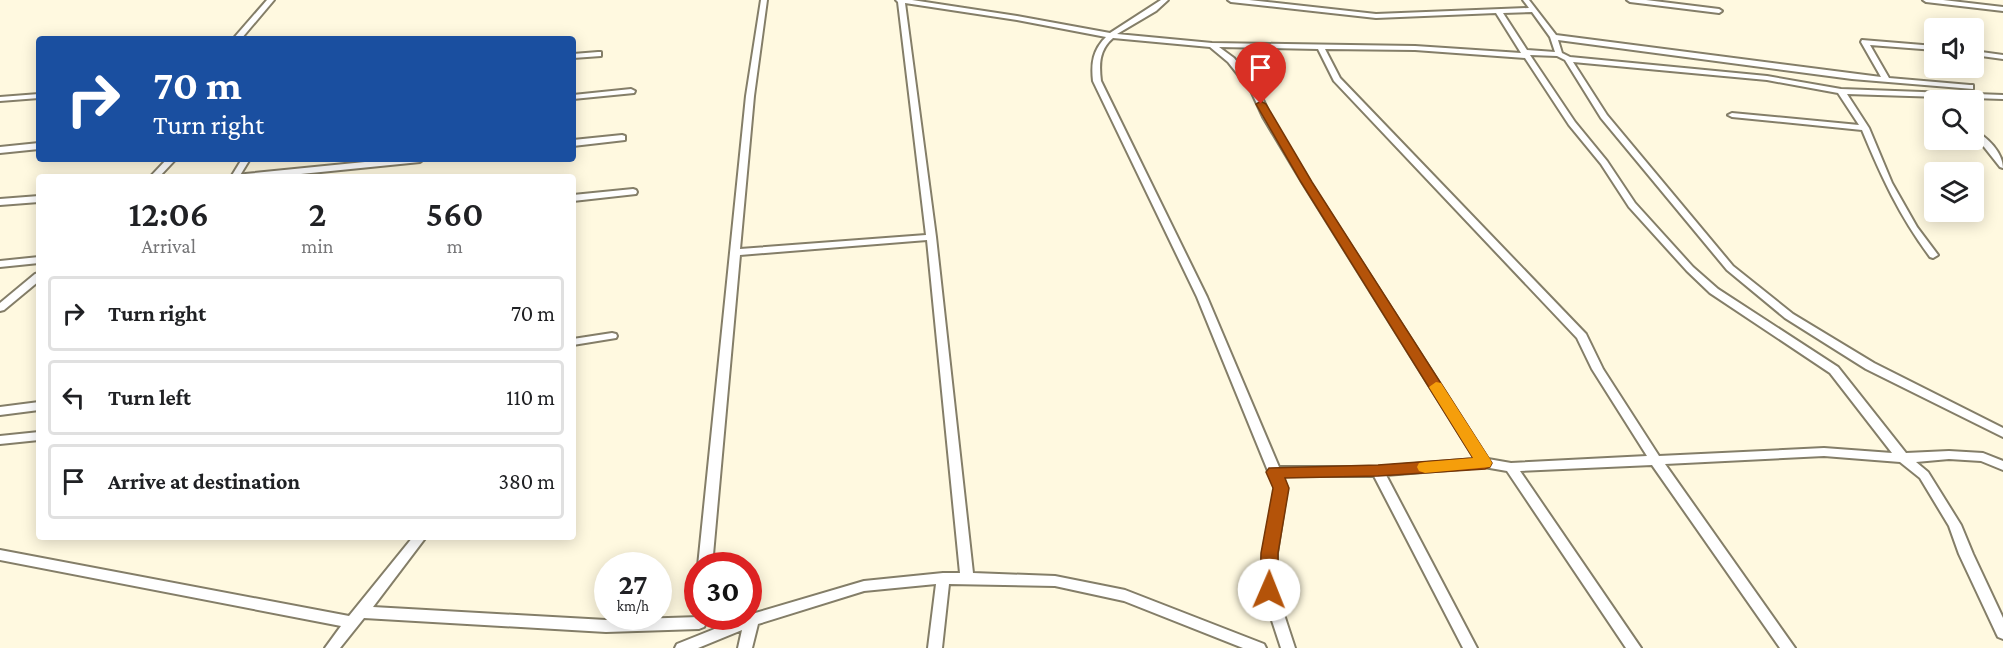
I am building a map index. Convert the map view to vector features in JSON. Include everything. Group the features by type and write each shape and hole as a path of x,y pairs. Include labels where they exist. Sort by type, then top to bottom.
{"street":[{"path":"240,36 271,0"},
{"path":"706,552 750,96 764,0"},
{"path":"967,579 931,237 900,0 1125,38 1212,45 1415,48 1525,54 1767,78 1841,91 2003,98"},
{"path":"1165,0 1137,20 1110,34 1095,54 1093,65 1097,81 1202,297 1281,488 1270,553 1269,590 1288,648"},
{"path":"1231,0 1376,16 1532,10"},
{"path":"1526,0 1554,37 1563,57 1605,116 1730,268 1789,316 1870,366 2003,433"},
{"path":"1630,0 1719,11"},
{"path":"1926,0 2003,9"},
{"path":"1498,11 1525,54 1632,205 1690,269 1714,291 1834,370 1903,458 1924,475 1955,525 2003,633"},
{"path":"1554,37 1852,77 1970,87"},
{"path":"1885,78 1865,42 1924,47"},
{"path":"1212,45 1231,60 1255,91 1267,117 1306,182 1485,463"},
{"path":"1321,48 1337,79 1582,336 1598,369 1656,461 1788,648"},
{"path":"576,56 598,54"},
{"path":"1984,54 2003,57"},
{"path":"1852,77 1869,92"},
{"path":"576,96 631,91"},
{"path":"1841,91 1865,128 1888,183 1913,228 1933,255"},
{"path":"1918,94 1924,98"},
{"path":"0,99 36,96"},
{"path":"1732,115 1865,128"},
{"path":"576,143 622,138"},
{"path":"1984,141 2003,165"},
{"path":"0,150 36,146"},
{"path":"156,174 169,162"},
{"path":"274,174 391,162"},
{"path":"576,198 633,192"},
{"path":"0,202 36,199"},
{"path":"736,252 931,237"},
{"path":"0,264 36,260"},
{"path":"0,308 36,278"},
{"path":"576,342 612,336"},
{"path":"0,411 36,406"},
{"path":"0,440 36,436"},
{"path":"1274,472 1378,471 1485,463 1511,467 1824,452 1903,458 1949,455 1983,457 2003,466"},
{"path":"1511,467 1634,648"},
{"path":"1378,471 1470,648"},
{"path":"332,648 418,540"},
{"path":"0,555 355,617 606,626 684,621"},
{"path":"935,648 943,578"},
{"path":"762,617 864,586 943,578 1055,581 1125,596 1259,648"},
{"path":"697,640 698,630"},
{"path":"682,648 724,630"},
{"path":"745,648 750,630"}],"slow traffic":[{"path":"1425,467 1485,463 1436,387"}],"route":[{"path":"1261,104 1306,182 1485,463 1378,471 1274,472 1281,488 1274,518 1269,590"}]}
